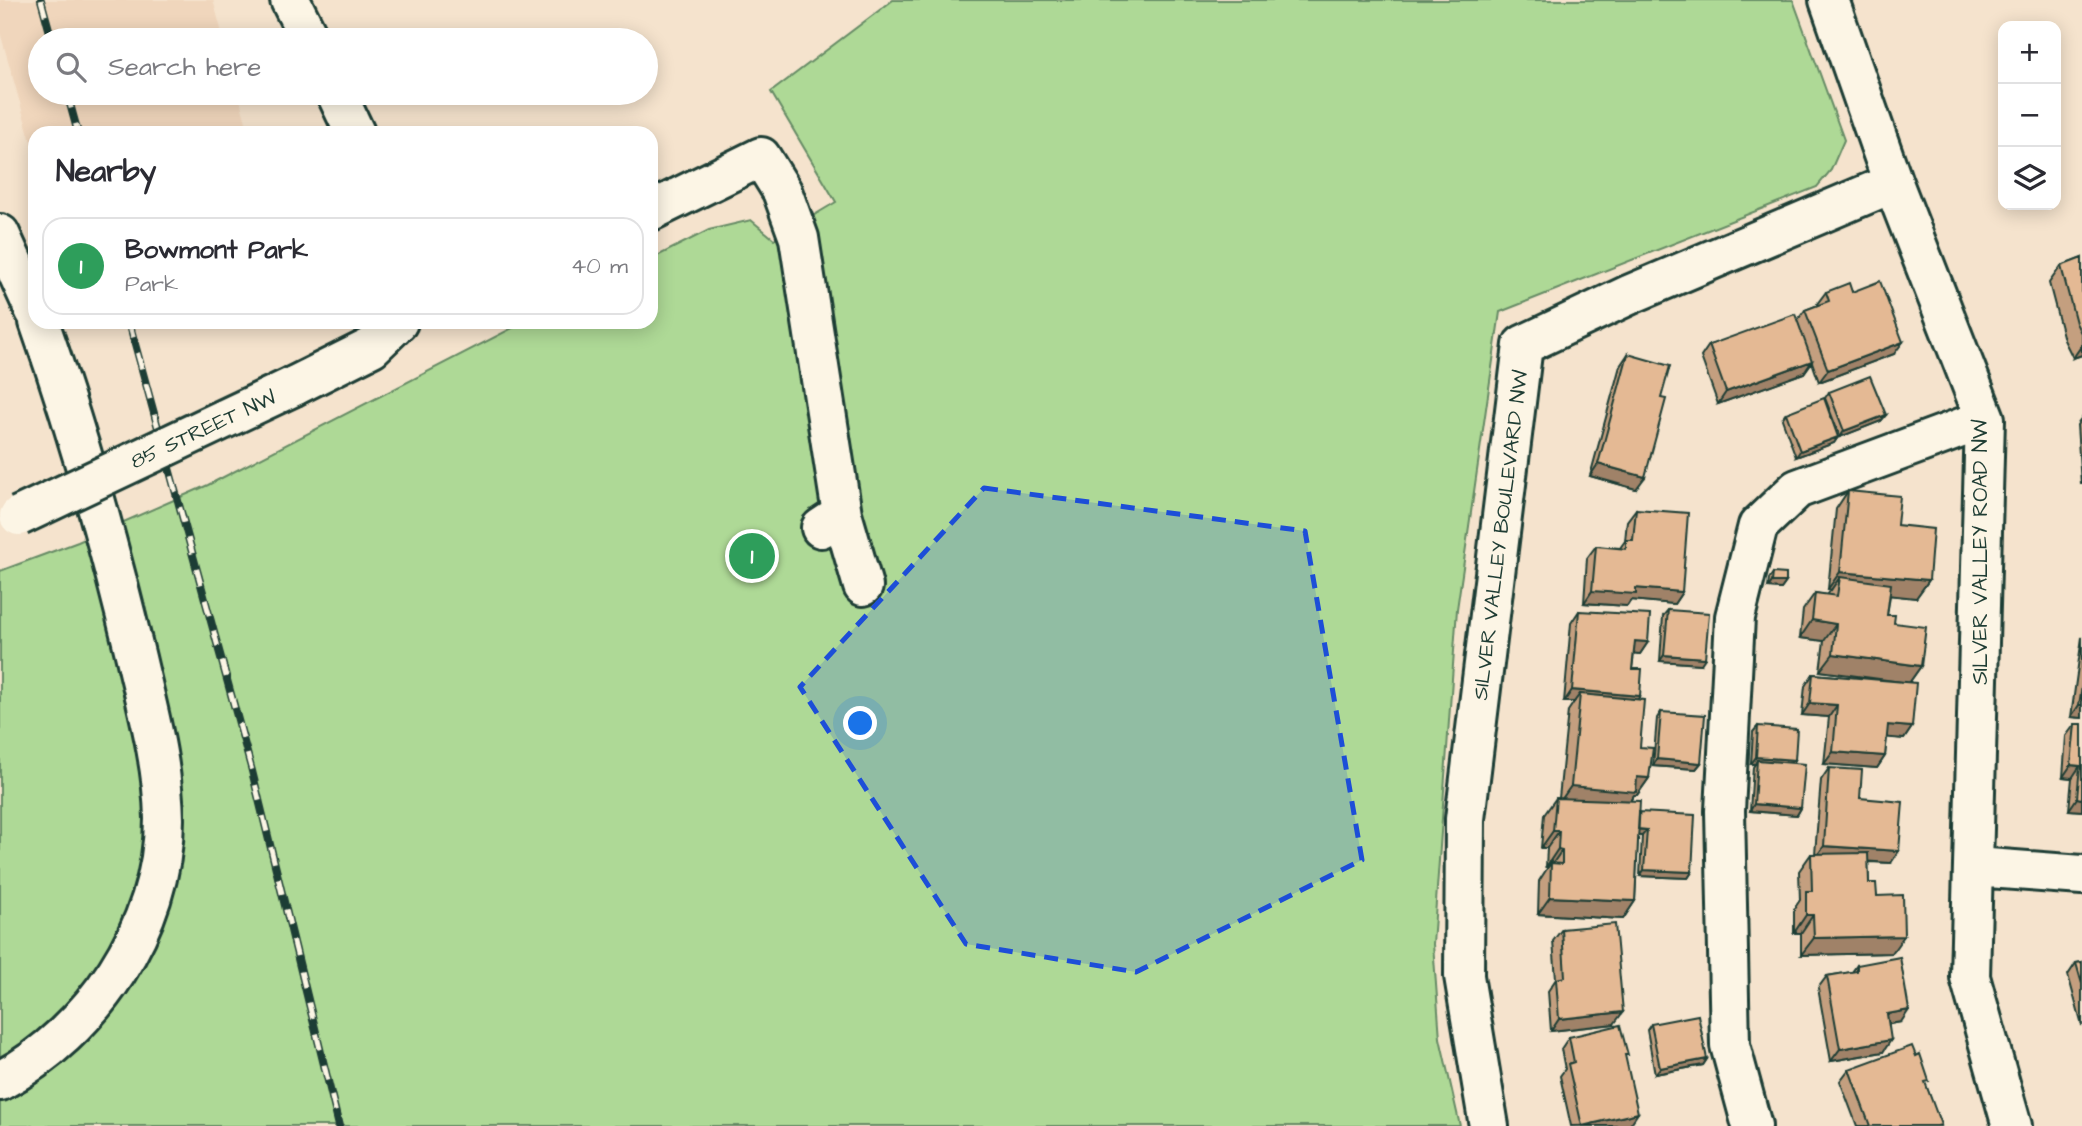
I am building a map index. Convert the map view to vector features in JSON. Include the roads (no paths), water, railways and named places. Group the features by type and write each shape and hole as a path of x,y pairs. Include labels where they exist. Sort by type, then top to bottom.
{"street":[{"path":"290,0 304,28"},
{"name":"SILVER VALLEY ROAD NW","path":"1829,0 1894,183 1985,419 1970,977 2012,1126"},
{"path":"342,105 352,126"},
{"path":"658,208 761,157 782,191 799,238 832,521 863,586"},
{"name":"SILVER VALLEY BOULEVARD NW","path":"1489,1126 1464,976 1465,819 1523,345 1631,294 1894,183"},
{"path":"0,234 28,296"},
{"path":"0,1081 27,1067 61,1040 95,1003 122,964 143,917 158,872 164,820 155,744 125,612 74,421 41,329"},
{"name":"85 STREET NW","path":"10,520 372,347 391,329"},
{"path":"1752,1126 1730,1045 1725,811 1735,617 1758,526 1797,489 1985,419"},
{"path":"1975,867 2082,875"}],"railway":[{"path":"41,0 49,28"},
{"path":"70,105 76,126"},
{"path":"131,329 252,771 339,1126"}],"place":[{"name":"Bowmont Park","path":"752,556"}]}
